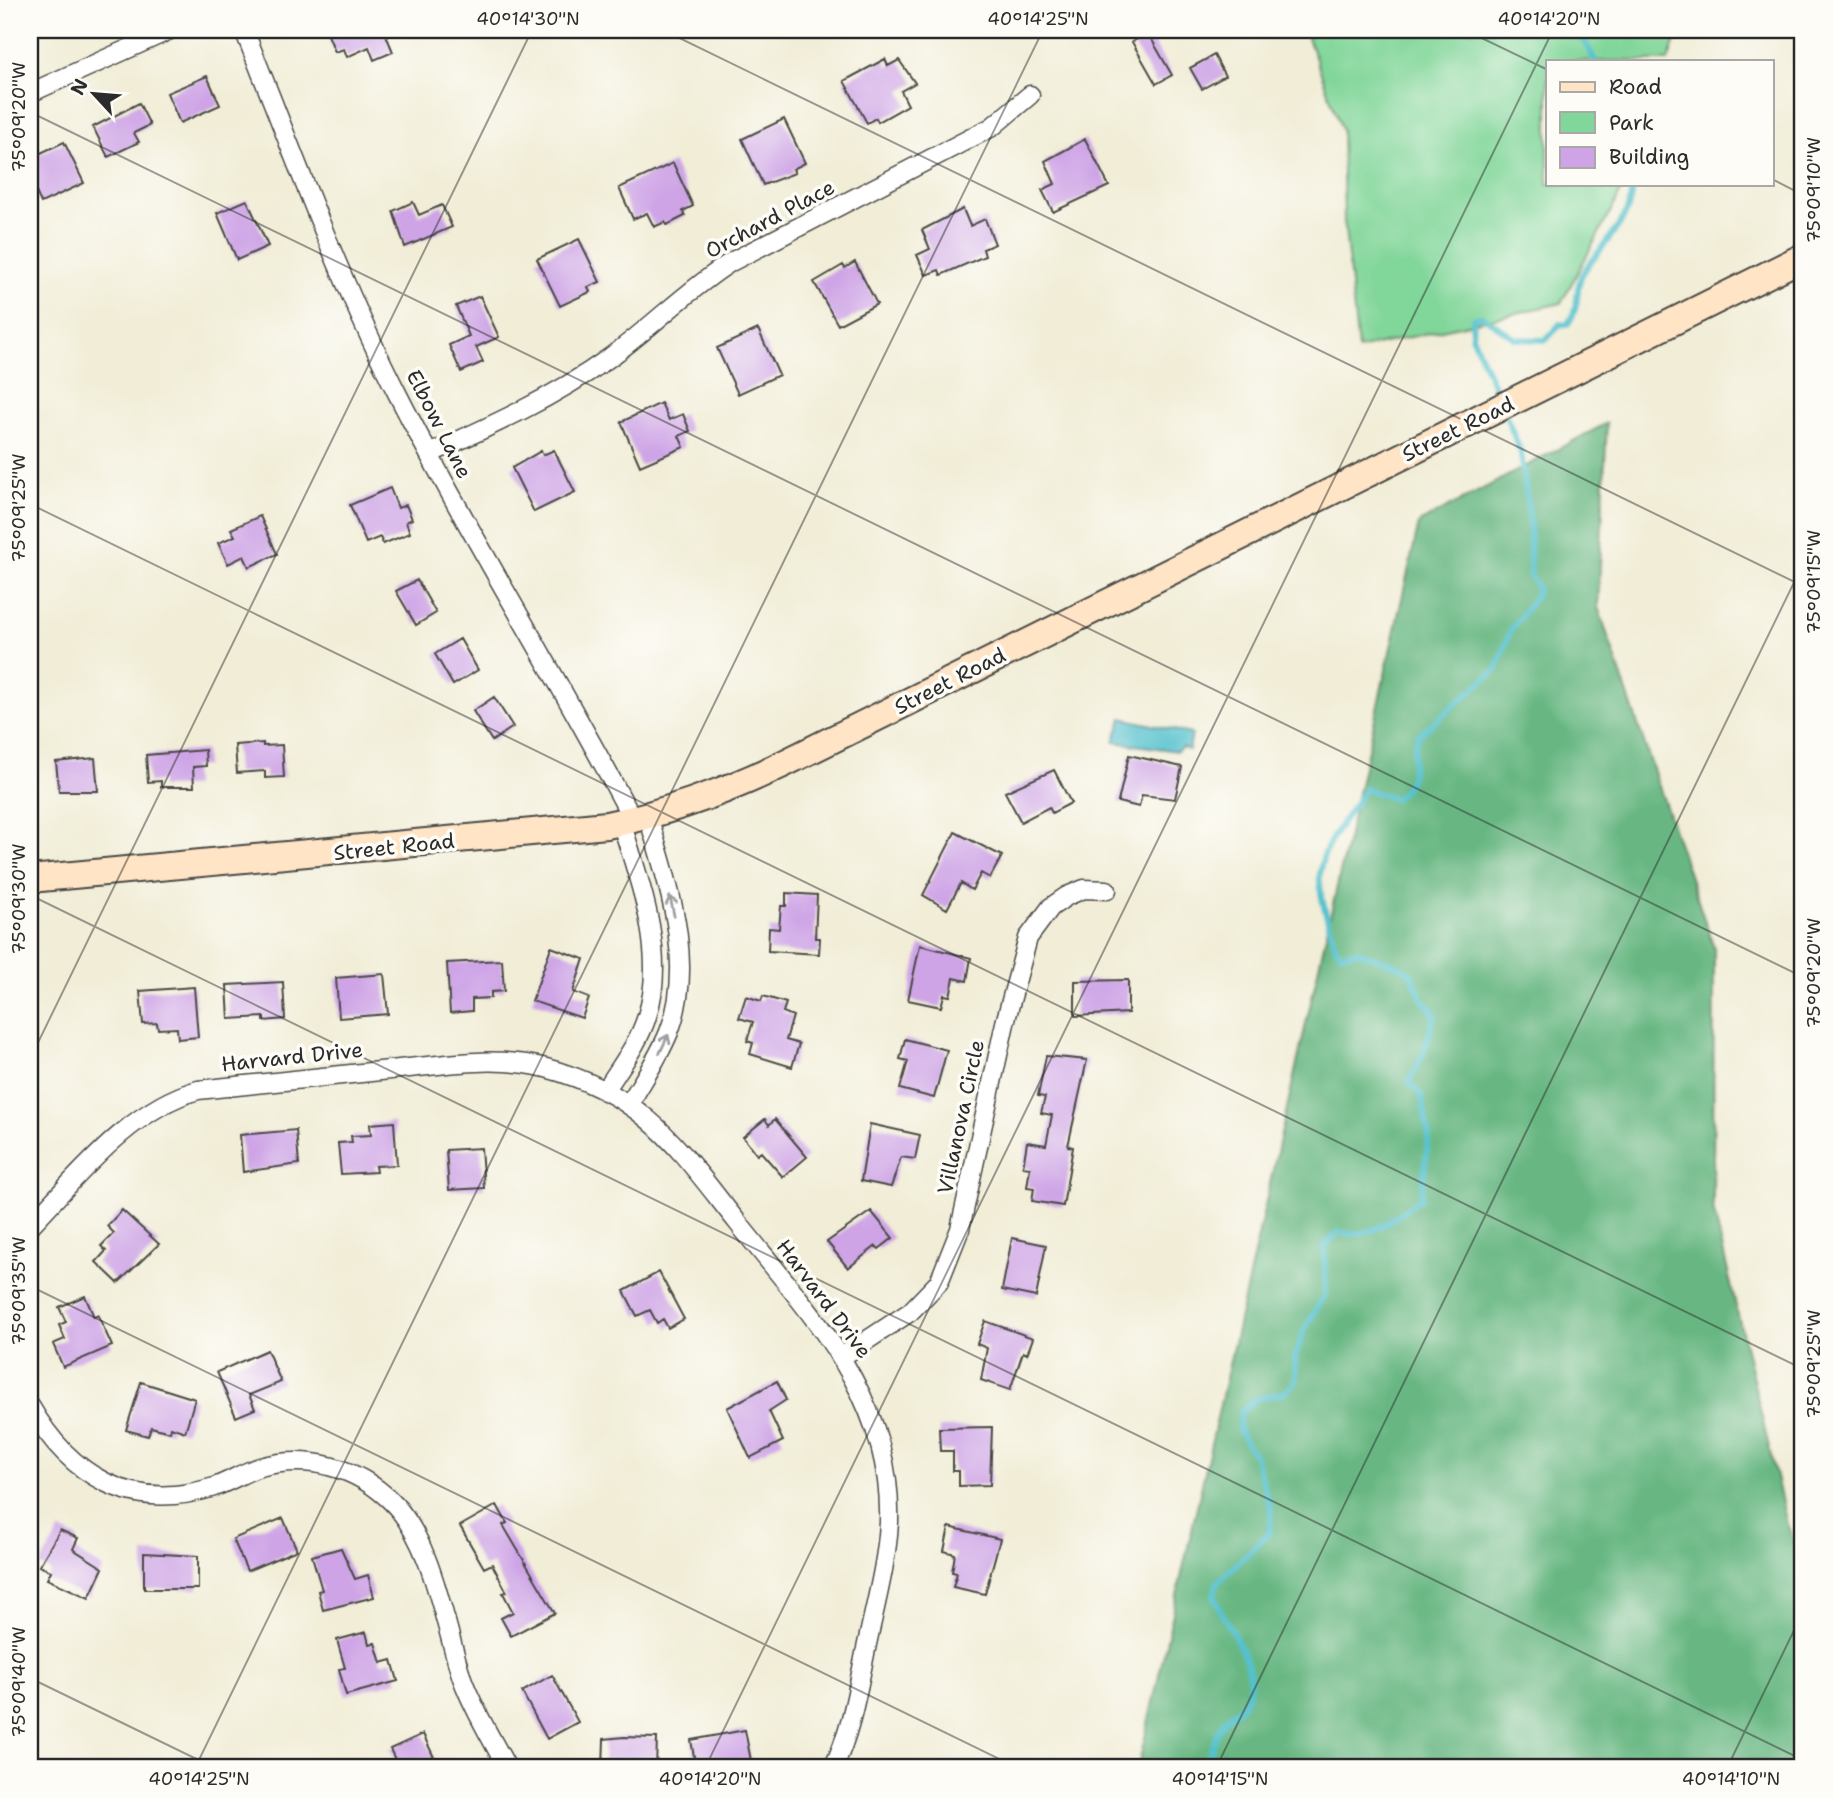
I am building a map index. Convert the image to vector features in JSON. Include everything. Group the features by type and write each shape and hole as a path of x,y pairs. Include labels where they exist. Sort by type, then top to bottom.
{"main road":[{"name":"Street Road","path":"30,879 310,855 634,819 735,788 1803,257"}],"street":[{"path":"30,93 170,30"},
{"name":"Elbow Lane","path":"244,30 336,256 396,392 634,819"},
{"name":"Orchard Place","path":"429,454 552,394 608,359 701,281 732,262 992,127 1030,95"},
{"path":"605,1091 642,1030 654,989 654,961 642,893 634,819"},
{"path":"630,1103 670,1030 681,974 679,942 663,867 634,819"},
{"name":"Villanova Circle","path":"843,1356 910,1312 939,1282 960,1229 1005,1023 1028,937 1045,914 1067,896 1084,889 1107,890"},
{"name":"Harvard Drive","path":"30,1226 128,1127 166,1101 198,1090 484,1061 545,1068 630,1103 673,1142 843,1356 858,1385 877,1437 889,1524 880,1584 856,1693 841,1753 833,1768"},
{"path":"30,1406 57,1448 79,1468 115,1487 144,1494 184,1494 213,1487 258,1468 286,1462 314,1463 345,1470 371,1484 393,1503 415,1534 464,1681 507,1768"}],"green space":[{"path":"1305,30 1679,30 1668,60 1546,60 1546,186 1622,186 1561,303 1358,349 1344,220 1342,130"},
{"path":"1607,423 1598,607 1714,948 1713,1208 1787,1524 1803,1565 1803,1768 1138,1768 1419,523"}],"water":[{"path":"1122,718 1192,734 1189,750 1182,747 1177,751 1114,742"}],"building":[{"path":"326,30 384,30 393,52 374,60 369,47 347,57 344,49 335,52"},
{"path":"1148,33 1172,75 1156,84 1132,42"},
{"path":"1214,55 1225,76 1202,89 1190,68"},
{"path":"885,59 888,66 899,60 915,83 901,91 908,105 878,122 876,118 867,123 844,81"},
{"path":"207,76 220,105 180,123 167,93"},
{"path":"139,103 150,125 134,133 139,142 108,157 93,127"},
{"path":"784,119 805,163 793,169 795,173 763,185 742,139"},
{"path":"1085,139 1109,186 1053,212 1042,190 1055,184 1045,161"},
{"path":"64,142 84,183 41,203 30,179 30,158"},
{"path":"673,163 693,206 683,211 685,216 667,225 665,222 654,227 647,213 633,219 619,188"},
{"path":"247,200 268,246 237,260 217,213"},
{"path":"413,202 419,215 442,205 452,227 405,247 393,211"},
{"path":"963,209 970,226 985,219 995,244 983,249 985,256 941,275 939,270 926,275 917,255 930,249 922,230"},
{"path":"579,239 600,282 588,287 590,292 560,306 537,259"},
{"path":"855,262 877,304 838,325 814,282 843,265 845,268"},
{"path":"480,296 499,337 476,347 483,362 461,372 449,345 469,336 456,306"},
{"path":"758,329 779,375 738,394 717,348"},
{"path":"661,403 669,420 683,414 690,431 679,436 684,447 640,466 621,422"},
{"path":"554,450 575,492 534,512 512,468 541,451 543,455"},
{"path":"390,488 398,508 406,505 412,519 406,522 410,533 383,544 380,537 366,543 350,505"},
{"path":"260,516 277,554 249,567 244,556 228,564 218,543 235,536 231,529"},
{"path":"417,580 436,613 416,625 396,591"},
{"path":"460,639 478,670 453,685 435,654"},
{"path":"494,697 513,727 492,741 473,711"},
{"path":"263,743 263,746 282,745 284,777 265,778 265,771 237,773 235,745"},
{"path":"205,750 206,766 193,767 194,787 161,787 161,781 148,782 146,755"},
{"path":"1129,755 1182,767 1175,799 1142,795 1139,807 1118,802"},
{"path":"95,758 98,791 59,791 56,762"},
{"path":"1054,770 1071,803 1052,813 1049,807 1021,822 1005,792"},
{"path":"955,832 1002,856 990,878 981,873 972,890 961,883 947,909 923,895"},
{"path":"786,893 817,895 815,938 820,938 819,954 768,951 769,928 779,929 781,906 786,906"},
{"path":"920,945 971,958 967,981 954,978 950,996 944,995 941,1007 908,1000"},
{"path":"551,947 584,959 573,992 589,998 582,1018 532,1001"},
{"path":"502,960 504,991 491,992 491,998 472,999 472,1011 450,1013 447,963"},
{"path":"384,974 388,1014 339,1018 336,978"},
{"path":"1128,980 1128,1013 1075,1016 1075,981"},
{"path":"283,982 285,1019 229,1019 227,985"},
{"path":"194,987 198,1037 178,1039 177,1028 158,1029 157,1023 143,1024 140,991"},
{"path":"746,996 761,1001 763,996 786,1003 783,1012 793,1016 786,1040 799,1044 792,1067 750,1054 753,1043 747,1041 753,1022 739,1018"},
{"path":"905,1039 947,1050 934,1098 900,1089 908,1061 900,1059"},
{"path":"1046,1056 1087,1060 1068,1146 1073,1147 1063,1206 1032,1201 1034,1188 1027,1187 1030,1168 1023,1167 1027,1142 1046,1145 1052,1115 1041,1113 1045,1097 1038,1096"},
{"path":"765,1119 769,1125 775,1119 807,1157 783,1177 761,1152 757,1155 743,1137"},
{"path":"394,1122 397,1165 375,1166 376,1172 341,1174 338,1143 352,1142 351,1136 371,1135 370,1124"},
{"path":"870,1124 920,1135 915,1159 901,1157 891,1187 861,1181"},
{"path":"296,1130 299,1164 243,1172 240,1135"},
{"path":"481,1148 484,1188 449,1190 446,1150"},
{"path":"122,1210 159,1244 118,1283 96,1262 106,1251 101,1246 114,1233 107,1226"},
{"path":"871,1211 893,1238 879,1249 876,1246 848,1268 827,1242"},
{"path":"1012,1238 1046,1245 1036,1297 1002,1290"},
{"path":"659,1272 684,1319 668,1328 663,1319 657,1323 650,1310 637,1316 624,1291"},
{"path":"85,1296 94,1317 98,1315 112,1346 63,1367 53,1344 65,1339 59,1325 66,1322 59,1307"},
{"path":"985,1321 1033,1338 1027,1354 1023,1352 1010,1390 981,1380 987,1348 977,1344"},
{"path":"267,1350 281,1382 249,1395 255,1409 236,1417 217,1372"},
{"path":"777,1381 786,1400 769,1411 783,1441 750,1458 727,1408"},
{"path":"141,1382 195,1399 185,1432 171,1427 170,1432 151,1427 148,1436 126,1430"},
{"path":"992,1427 990,1485 959,1486 959,1471 953,1471 953,1451 940,1451 939,1428"},
{"path":"497,1505 507,1523 503,1525 555,1613 511,1636 501,1618 513,1612 503,1593 507,1592 492,1564 484,1568 460,1526"},
{"path":"283,1518 297,1550 247,1571 233,1539"},
{"path":"949,1527 1000,1539 985,1594 953,1587 957,1573 952,1572 955,1554 944,1551"},
{"path":"60,1530 78,1538 73,1549 103,1568 89,1598 47,1579 51,1571 39,1566"},
{"path":"341,1548 355,1579 368,1575 374,1597 323,1610 318,1591 322,1590 312,1556"},
{"path":"144,1553 198,1556 198,1589 144,1589"},
{"path":"366,1632 369,1644 375,1643 381,1663 392,1660 398,1681 346,1695 339,1669 345,1668 337,1640"},
{"path":"552,1675 578,1722 547,1739 522,1692"},
{"path":"745,1730 751,1761 737,1764 738,1768 696,1768 691,1740"},
{"path":"423,1734 439,1768 399,1768 390,1749"},
{"path":"657,1738 656,1768 603,1768 604,1739"}],"waterway":[{"path":"1579,30 1594,60"},
{"path":"1500,401 1472,336 1473,319 1482,316 1516,339 1546,340 1560,324 1567,325 1575,310 1580,278 1622,220 1628,208 1631,186"},
{"path":"1202,1768 1222,1724 1242,1705 1249,1693 1250,1679 1242,1650 1214,1595 1217,1583 1269,1533 1272,1513 1255,1456 1239,1431 1240,1413 1256,1399 1286,1392 1296,1381 1295,1357 1304,1331 1325,1294 1325,1245 1339,1232 1351,1234 1373,1230 1421,1198 1429,1135 1421,1095 1409,1082 1423,1055 1435,1014 1422,999 1412,975 1401,967 1357,951 1342,954 1336,948 1323,901 1320,872 1326,850 1365,789 1395,799 1403,791 1411,777 1418,736 1497,669 1510,631 1536,596 1537,587 1530,575 1530,525 1521,453 1504,411"}]}
